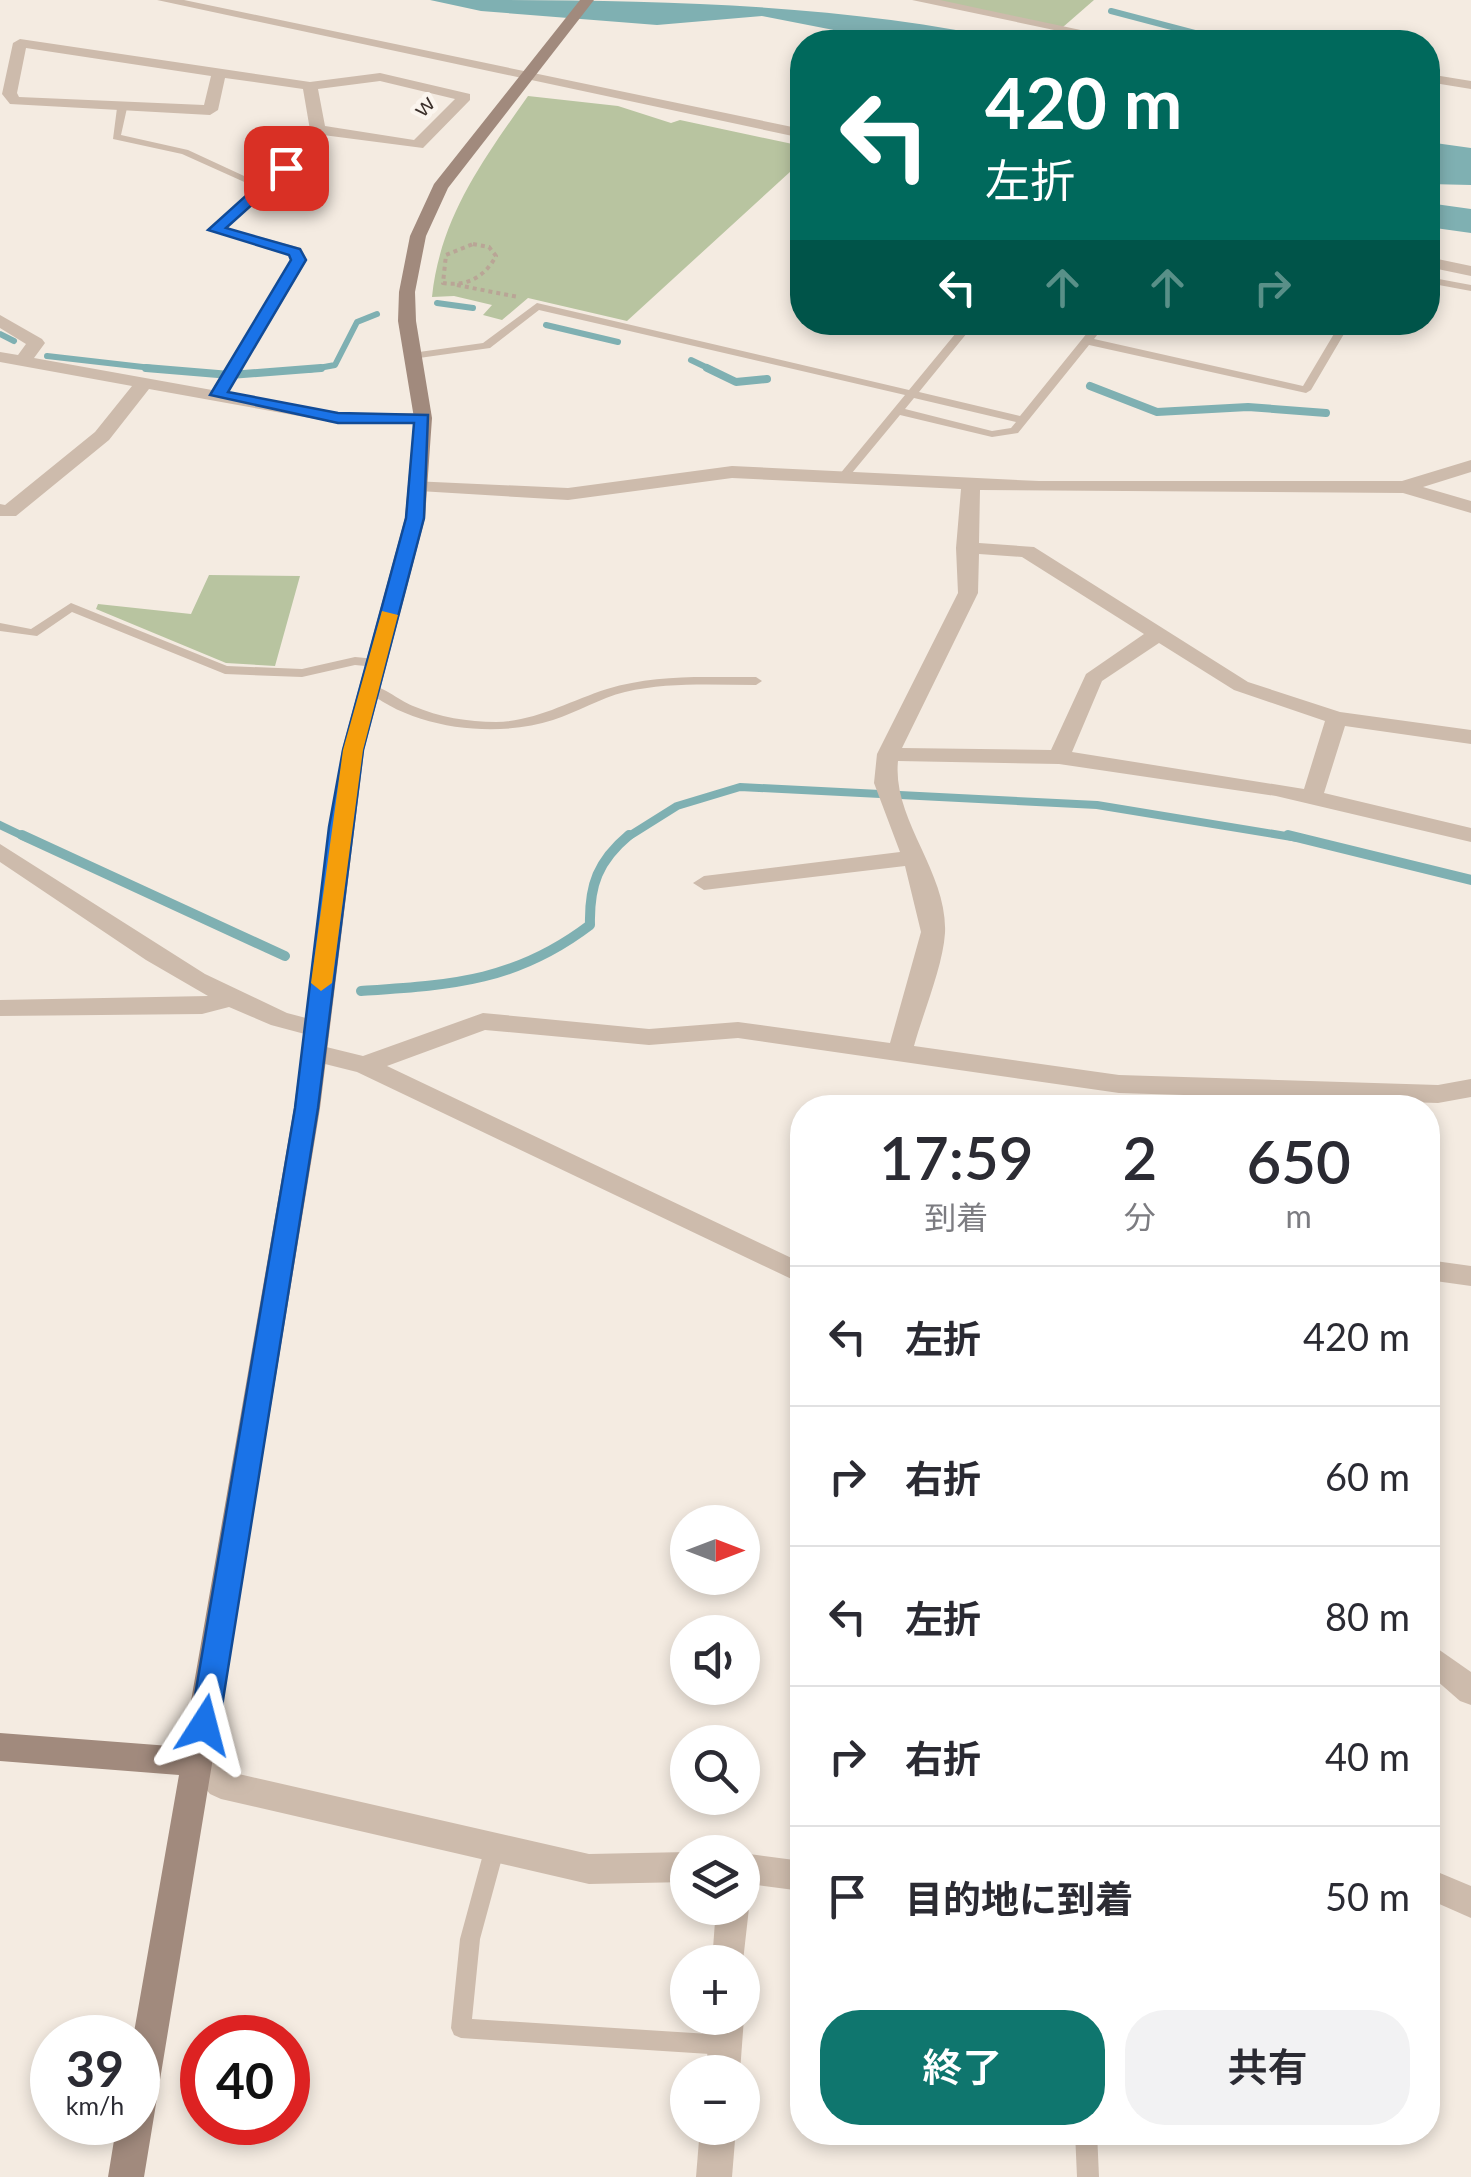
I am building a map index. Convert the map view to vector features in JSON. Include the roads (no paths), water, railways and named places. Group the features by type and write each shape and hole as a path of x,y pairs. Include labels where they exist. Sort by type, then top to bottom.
{"street":[{"path":"164,0 790,132"},
{"path":"154,2015 315,1041 339,827 420,485 422,418 406,292 427,210 587,0"},
{"path":"918,0 1069,30"},
{"path":"0,40 310,86 318,130 308,148 215,230 295,252 299,260 218,395"},
{"path":"20,43 9,94 15,100 210,110 219,74"},
{"name":"ｗ","path":"310,86 380,76 465,96 418,146 318,130"},
{"path":"1440,80 1471,86"},
{"path":"1440,265 1471,271"},
{"path":"0,320 36,343 23,360"},
{"path":"0,357 338,418 422,418"},
{"path":"0,510 9,512 102,436 146,382"},
{"path":"1403,487 1471,466"},
{"path":"420,485 568,494 732,472 970,484 1403,487 1471,507"},
{"path":"900,1053 933,932 913,858 886,784 888,754 968,594 970,484"},
{"path":"966,548 1026,551 1241,686 1336,718 1471,738"},
{"path":"1059,757 1093,678 1158,634"},
{"path":"1312,798 1336,718"},
{"path":"888,754 1059,757 1312,798 1471,835"},
{"path":"0,851 234,998 292,1025 315,1041 790,1268"},
{"path":"704,883 913,858"},
{"path":"0,1008 202,1006 234,998"},
{"path":"364,1066 483,1021 648,1037 738,1030 1119,1084 1438,1094 1471,1088"},
{"path":"1440,1272 1471,1276"},
{"path":"1440,1664 1471,1690"},
{"path":"0,1747 198,1762 222,1784 589,1869 670,1868"},
{"path":"760,1870 790,1874"},
{"path":"1440,1888 1471,1902"},
{"path":"126,2177 131,2145"},
{"path":"714,2177 717,2145"}],"lane":[{"path":"122,108 116,137 185,152 263,188"},
{"path":"1440,282 1471,288"},
{"path":"412,356 486,346 538,306 1023,420"},
{"path":"844,477 960,335"},
{"path":"898,412 992,434 1014,430 1092,335"},
{"path":"1087,341 1306,390 1338,335"},
{"path":"0,627 33,633 71,607 224,670 302,673 355,661 372,675 385,699 465,725 502,726 544,719 622,688 650,683 756,681"},
{"path":"495,1847 470,1939 461,2028 725,2045"},
{"path":"1087,2145 1088,2177"}],"water":[{"path":"430,0 726,5 800,10 956,30 834,30 762,16 657,25 481,11"},
{"path":"1440,144 1471,148 1471,185 1440,184"},
{"path":"1440,205 1471,209 1471,233 1440,229"}],"waterway":[{"path":"1111,11 1183,30"},
{"path":"437,303 473,308"},
{"path":"317,368 335,365 357,322 377,314"},
{"path":"546,325 618,342"},
{"path":"0,334 14,341"},
{"path":"47,356 166,370"},
{"path":"691,360 712,370"},
{"path":"146,368 166,370"},
{"path":"166,370 230,375 317,368"},
{"path":"308,370 317,368"},
{"path":"707,368 736,382 767,379"},
{"path":"1090,386 1157,412 1248,407 1326,413"},
{"path":"626,838 677,806 740,787 1097,805 1298,838"},
{"path":"0,825 27,838"},
{"path":"22,835 285,956"},
{"path":"626,838 629,835"},
{"path":"1288,835 1471,880"},
{"path":"361,991 481,977 535,959 562,944 590,925 597,875 626,838"}]}
